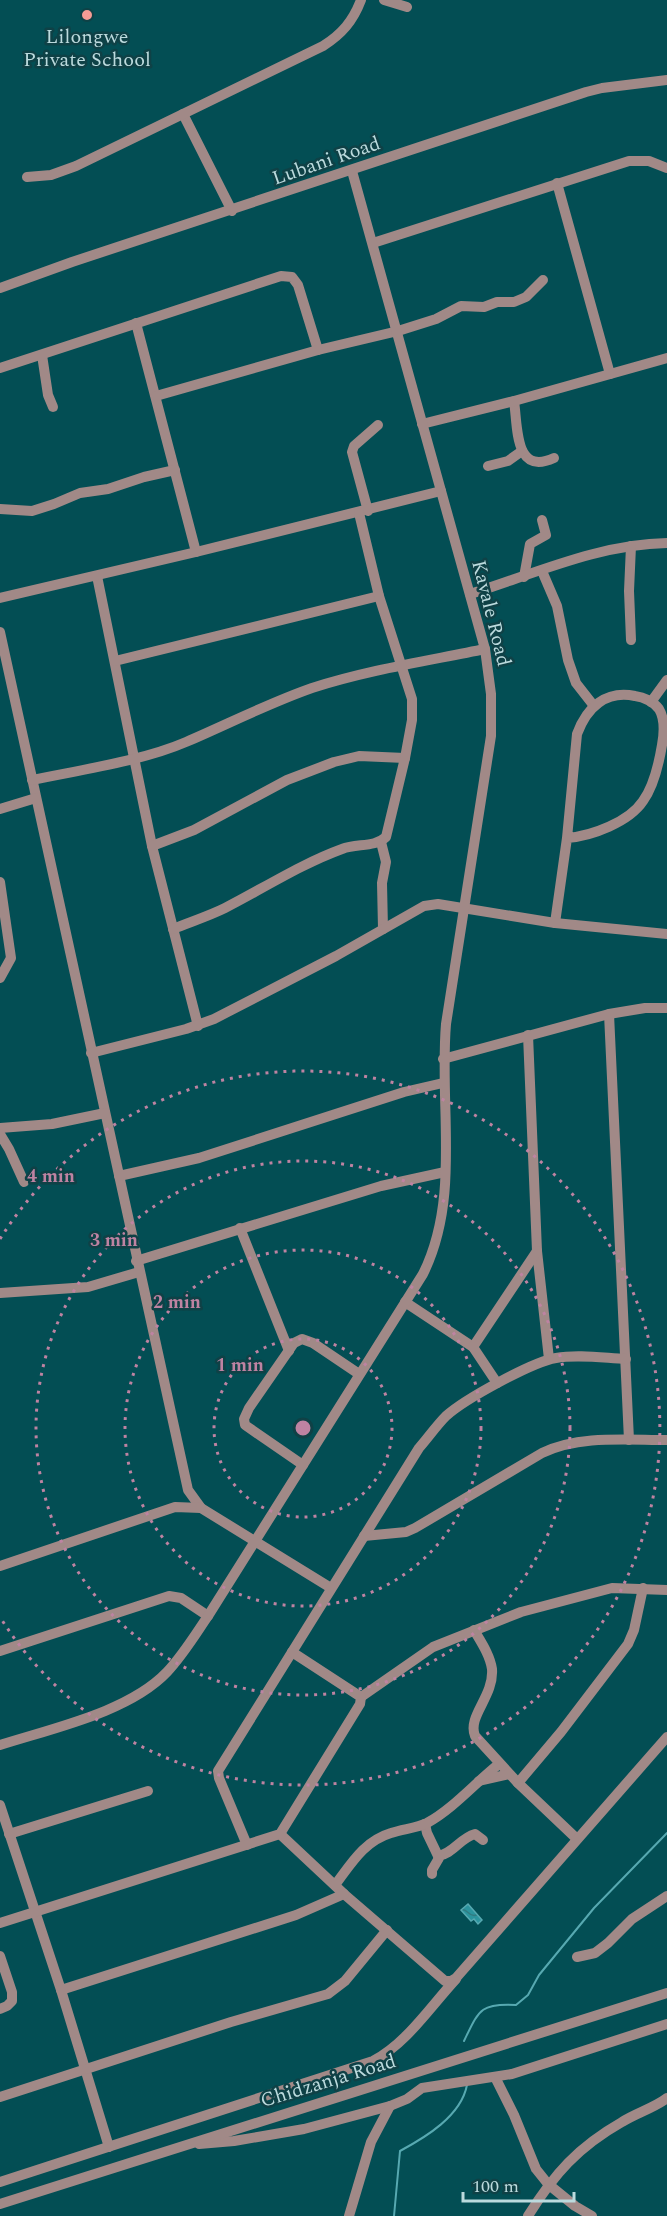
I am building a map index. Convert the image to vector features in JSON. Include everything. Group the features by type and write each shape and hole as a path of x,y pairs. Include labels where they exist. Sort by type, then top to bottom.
{"street":[{"path":"27,177 51,175 76,166 333,40 347,26 360,0"},
{"path":"384,0 407,7"},
{"name":"Lubani Road","path":"0,288 72,262 232,211 586,92 667,80"},
{"path":"183,114 232,211"},
{"path":"373,243 629,161 649,161 667,168"},
{"name":"Kavale Road","path":"0,1745 122,1703 158,1681 176,1662 208,1616 423,1274 436,1244 444,1208 443,1059 450,989 465,909 491,736 491,694 485,649 352,171"},
{"path":"557,183 610,374"},
{"path":"0,368 281,276 292,277 298,285 318,350"},
{"path":"156,396 318,350 398,331 435,319 461,306 484,307 497,302 514,302 526,297 543,280"},
{"path":"136,323 196,552"},
{"path":"42,355 52,407"},
{"path":"422,424 667,358"},
{"path":"514,401 522,451 526,458 537,462 554,458"},
{"path":"173,928 223,909 275,880 340,850 381,842 386,837 405,758 413,709 410,689 400,666 379,596 352,452 354,446 378,425"},
{"path":"488,466 508,461 522,451"},
{"path":"0,509 32,511 80,493 108,489 175,470"},
{"path":"0,598 363,512 441,491"},
{"path":"524,577 530,544 546,535 542,520"},
{"path":"470,594 590,555 631,546 667,543"},
{"path":"631,546 629,591 631,640"},
{"path":"542,571 557,606 568,660 576,683 594,706"},
{"path":"97,576 152,846 198,1026"},
{"path":"115,661 379,596"},
{"path":"0,632 188,1490 201,1508 331,1588"},
{"path":"32,780 133,758 185,743 290,696 359,675 485,649"},
{"path":"651,702 667,680"},
{"path":"555,923 567,838 577,734 582,722 594,706 610,696 624,694 639,696 651,702 658,708 662,718 663,737 661,754 652,783 642,803 633,812 597,832 567,838"},
{"path":"152,846 194,830 287,780 334,762 359,756 405,758"},
{"path":"0,808 36,798"},
{"path":"381,842 386,862 382,884 382,929"},
{"path":"0,882 11,958 0,978"},
{"path":"91,1053 198,1026 336,956 424,906 438,904 555,923 667,934"},
{"path":"443,1059 609,1014 645,1008 667,1008"},
{"path":"609,1014 629,1440"},
{"path":"528,1035 537,1251 549,1359"},
{"path":"119,1176 199,1158 404,1092 443,1083"},
{"path":"0,1128 52,1124 105,1113"},
{"path":"0,1134 24,1182"},
{"path":"136,1261 381,1186 445,1172"},
{"path":"240,1228 289,1351"},
{"path":"473,1347 537,1251"},
{"path":"0,1293 88,1287 139,1272"},
{"path":"405,1302 473,1347 497,1383"},
{"path":"303,1464 249,1428 244,1419 249,1408 298,1340 306,1339 359,1374"},
{"path":"247,1845 218,1771 419,1448 438,1425 458,1407 497,1383 549,1359 560,1357 626,1359"},
{"path":"364,1536 395,1533 415,1528 542,1453 560,1445 667,1440"},
{"path":"0,1566 175,1507 201,1508"},
{"path":"0,1923 280,1834 360,1704 361,1697 433,1647 521,1612 586,1593 621,1587 667,1590"},
{"path":"518,1784 628,1644 634,1630 643,1588"},
{"path":"0,1651 169,1596 181,1598 208,1616"},
{"path":"474,1630 492,1668 489,1692 473,1721 472,1728 480,1743 518,1784 577,1839"},
{"path":"292,1652 361,1697"},
{"path":"0,2182 373,2061 390,2051 403,2039 667,1737"},
{"path":"334,1885 370,1842 391,1833 425,1824 441,1814 478,1780 500,1764"},
{"path":"478,1780 508,1773"},
{"path":"9,1834 148,1791"},
{"path":"0,1805 61,1990 109,2147"},
{"path":"425,1824 438,1856 432,1874"},
{"path":"280,1834 344,1894 445,1981 456,1978"},
{"path":"438,1856 451,1851 468,1836 475,1834 483,1840"},
{"path":"61,1990 296,1915 344,1894"},
{"path":"577,1957 595,1953 632,1919 667,1896"},
{"path":"0,2097 334,1991 387,1930"},
{"path":"0,1956 12,1992 12,2001 7,2007 0,2009"},
{"name":"Chidzanja Road","path":"0,2204 667,1993"},
{"path":"181,2146 282,2134 390,2106 422,2088 495,2077 530,2069 667,2024"},
{"path":"495,2077 514,2115 536,2169 548,2184 575,2206 592,2216"},
{"path":"528,2216 548,2184 567,2162 603,2133 667,2098"},
{"path":"349,2216 371,2142 390,2106"}],"water":[{"path":"468,1904 482,1920 478,1924 474,1919 471,1921 461,1910"}],"waterway":[{"path":"464,2041 473,2022 482,2011 495,2005 516,2005 528,1995 539,1975 594,1908 667,1833"},
{"path":"394,2216 400,2151 421,2139 450,2116 458,2106 467,2085"}],"place":[{"name":"Lilongwe Private School","path":"87,15"}]}
